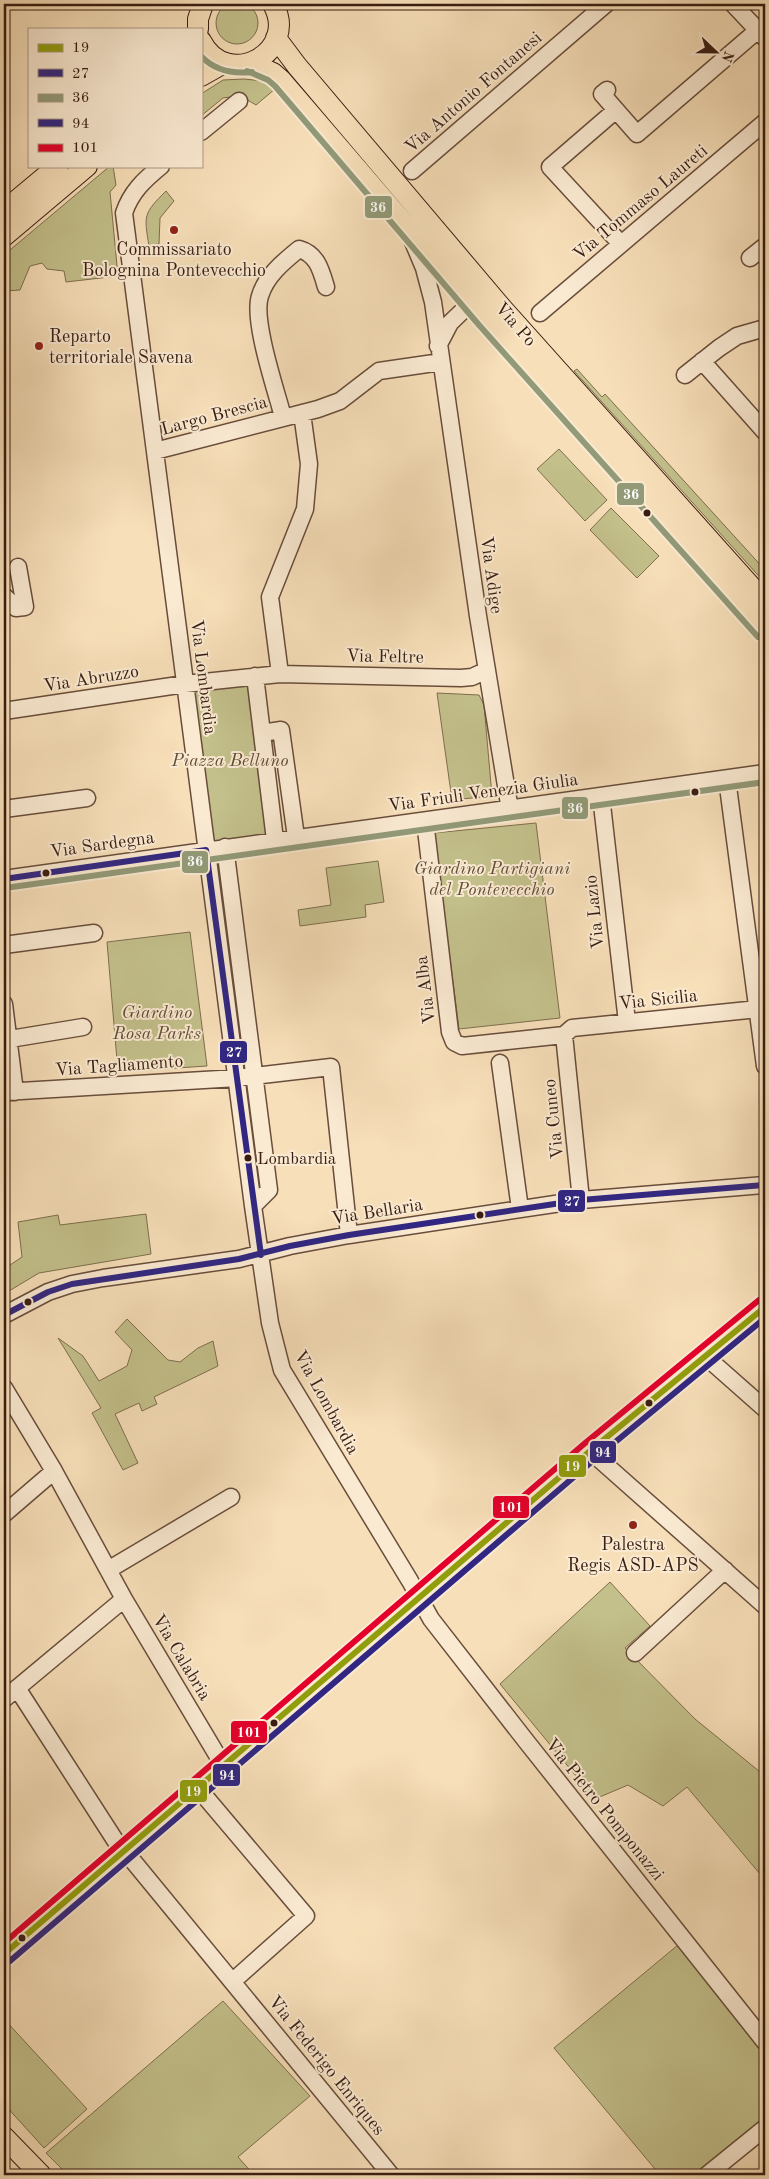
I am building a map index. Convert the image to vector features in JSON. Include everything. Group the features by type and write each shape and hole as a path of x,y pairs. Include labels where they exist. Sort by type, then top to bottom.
{"main road":[{"path":"198,28 198,19 203,4"},
{"path":"202,42 209,53 224,63 232,65 251,63 265,55 276,38 279,8"},
{"name":"Via Po","path":"276,38 478,296 765,631"},
{"path":"202,75 224,63"},
{"name":"Via Po","path":"251,63 268,70 281,80 406,225 478,296 648,473 765,602"},
{"path":"4,211 56,168"},
{"path":"4,236 85,168"},
{"path":"4,1954 590,1451 765,1307"},
{"path":"4,2137 41,2175"}],"street":[{"name":"Via Antonio Fontanesi","path":"412,171 606,4"},
{"path":"607,90 602,94 640,137 761,34 732,4"},
{"path":"202,131 239,101"},
{"path":"616,110 550,167 621,244"},
{"name":"Via Tommaso Laureti","path":"540,313 765,122"},
{"name":"Via Lombardia","path":"159,168 129,198 124,213 206,850 270,1323 282,1370 419,1598"},
{"name":"Via Adige","path":"406,225 429,286 510,810"},
{"path":"750,258 765,246"},
{"name":"Largo Brescia","path":"283,417 260,327 257,308 260,295 277,267 299,249 309,252 317,261 326,287"},
{"path":"438,346 450,323 478,296"},
{"path":"684,375 737,336 765,328"},
{"path":"702,361 765,432"},
{"name":"Largo Brescia","path":"155,451 302,413 340,401 379,371 440,362"},
{"path":"185,684 280,674 270,597 305,509 309,464 302,413"},
{"path":"4,596 16,608 25,606 18,568"},
{"name":"Via Feltre","path":"280,674 461,678 472,677 487,670"},
{"path":"255,676 275,840"},
{"name":"Via Abruzzo","path":"4,712 185,684"},
{"path":"262,732 281,730 296,837"},
{"name":"Via Friuli Venezia Giulia","path":"206,850 510,810 765,773"},
{"path":"727,778 765,1066"},
{"name":"Via Lazio","path":"602,796 627,1022"},
{"path":"4,809 87,798"},
{"name":"Via Alba","path":"425,821 450,1032 454,1042 462,1046 564,1035"},
{"path":"226,847 269,1190 253,1206"},
{"name":"Via Sardegna","path":"4,879 206,850"},
{"path":"4,945 94,934"},
{"path":"4,1004 10,1092"},
{"name":"Via Sicilia","path":"564,1035 572,1028 758,1009"},
{"path":"6,1039 82,1027"},
{"name":"Via Cuneo","path":"564,1035 580,1200"},
{"path":"500,1063 520,1209"},
{"path":"254,1076 331,1067 349,1235"},
{"name":"Via Tagliamento","path":"10,1092 254,1076"},
{"name":"Via Bellaria","path":"4,1315 48,1292 72,1284 261,1255 290,1246 349,1235 580,1200 765,1185"},
{"path":"705,1356 765,1409"},
{"name":"Via Calabria","path":"4,1388 54,1472 124,1598 223,1765"},
{"path":"590,1451 765,1606"},
{"path":"4,1514 54,1472"},
{"path":"108,1570 231,1497"},
{"path":"635,1653 725,1570"},
{"path":"4,1699 124,1598"},
{"name":"Via Pietro Pomponazzi","path":"419,1598 431,1620 765,2042"},
{"name":"Via Federigo Enriques","path":"17,1688 123,1850 391,2175"},
{"path":"197,1787 306,1916 232,1981"},
{"path":"706,2175 765,2128"}],"green space":[{"path":"237,2 252,8 258,23 252,38 237,44 222,38 216,23 222,8"},
{"path":"244,79 263,81 275,89 256,105 241,96 223,98 202,115 202,93 223,80"},
{"path":"108,168 113,168 116,185 110,192 118,276 66,282 64,271 47,269 42,263 30,266 20,290 4,291 4,255"},
{"path":"166,191 174,201 160,218 159,244 149,246 146,228 147,215 149,210"},
{"path":"577,369 602,397 605,394 765,570 765,583 574,371"},
{"path":"559,449 607,500 585,521 537,469"},
{"path":"611,508 659,556 637,578 590,530"},
{"name":"Piazza Belluno","path":"255,676 275,840 206,850 185,684"},
{"path":"437,693 479,695 484,705 492,796 452,800"},
{"name":"Giardino Partigiani del Pontevecchio","path":"536,823 560,1018 459,1029 434,833"},
{"path":"378,861 384,902 365,905 366,917 300,926 298,910 331,905 326,868"},
{"name":"Giardino Rosa Parks","path":"190,932 207,1066 118,1072 107,942"},
{"path":"146,1214 151,1254 39,1273 4,1294 4,1269 22,1257 18,1222 58,1215 60,1225"},
{"path":"127,1319 168,1360 180,1362 198,1348 213,1341 218,1366 154,1397 157,1404 142,1411 139,1403 115,1414 138,1463 123,1470 92,1413 101,1408 58,1338 83,1356 99,1381 127,1366 132,1350 115,1332"},
{"path":"610,1582 650,1626 625,1648 695,1719 765,1776 765,1880 687,1787 663,1806 628,1785 595,1799 500,1684"},
{"path":"684,1940 765,2042 765,2128 707,2175 660,2175 554,2048"},
{"path":"223,2001 310,2096 238,2157 254,2175 68,2175 46,2153"},
{"path":"4,2019 87,2109 44,2148 4,2104"}],"transit line":[{"name":"36","path":"202,57 218,68 238,72 252,72"},
{"name":"36","path":"247,71 268,80 275,86 479,325 758,637"},
{"name":"36","path":"5,888 765,782"},
{"name":"27","path":"206,850 261,1255"},
{"name":"27","path":"4,879 206,850"},
{"name":"27","path":"4,1315 48,1292 72,1284 239,1259 290,1246 349,1235 581,1200 765,1185"},
{"name":"101","path":"4,1943 584,1444 759,1300"},
{"name":"19","path":"4,1954 590,1451 765,1307"},
{"name":"94","path":"10,1961 596,1458 765,1318"}],"place":[{"name":"Commissariato Bolognina Pontevecchio","path":"174,230"},
{"name":"Reparto territoriale Savena","path":"39,346"},
{"name":"Lombardia","path":"248,1158"},
{"name":"Palestra Regis ASD-APS","path":"633,1525"}]}
